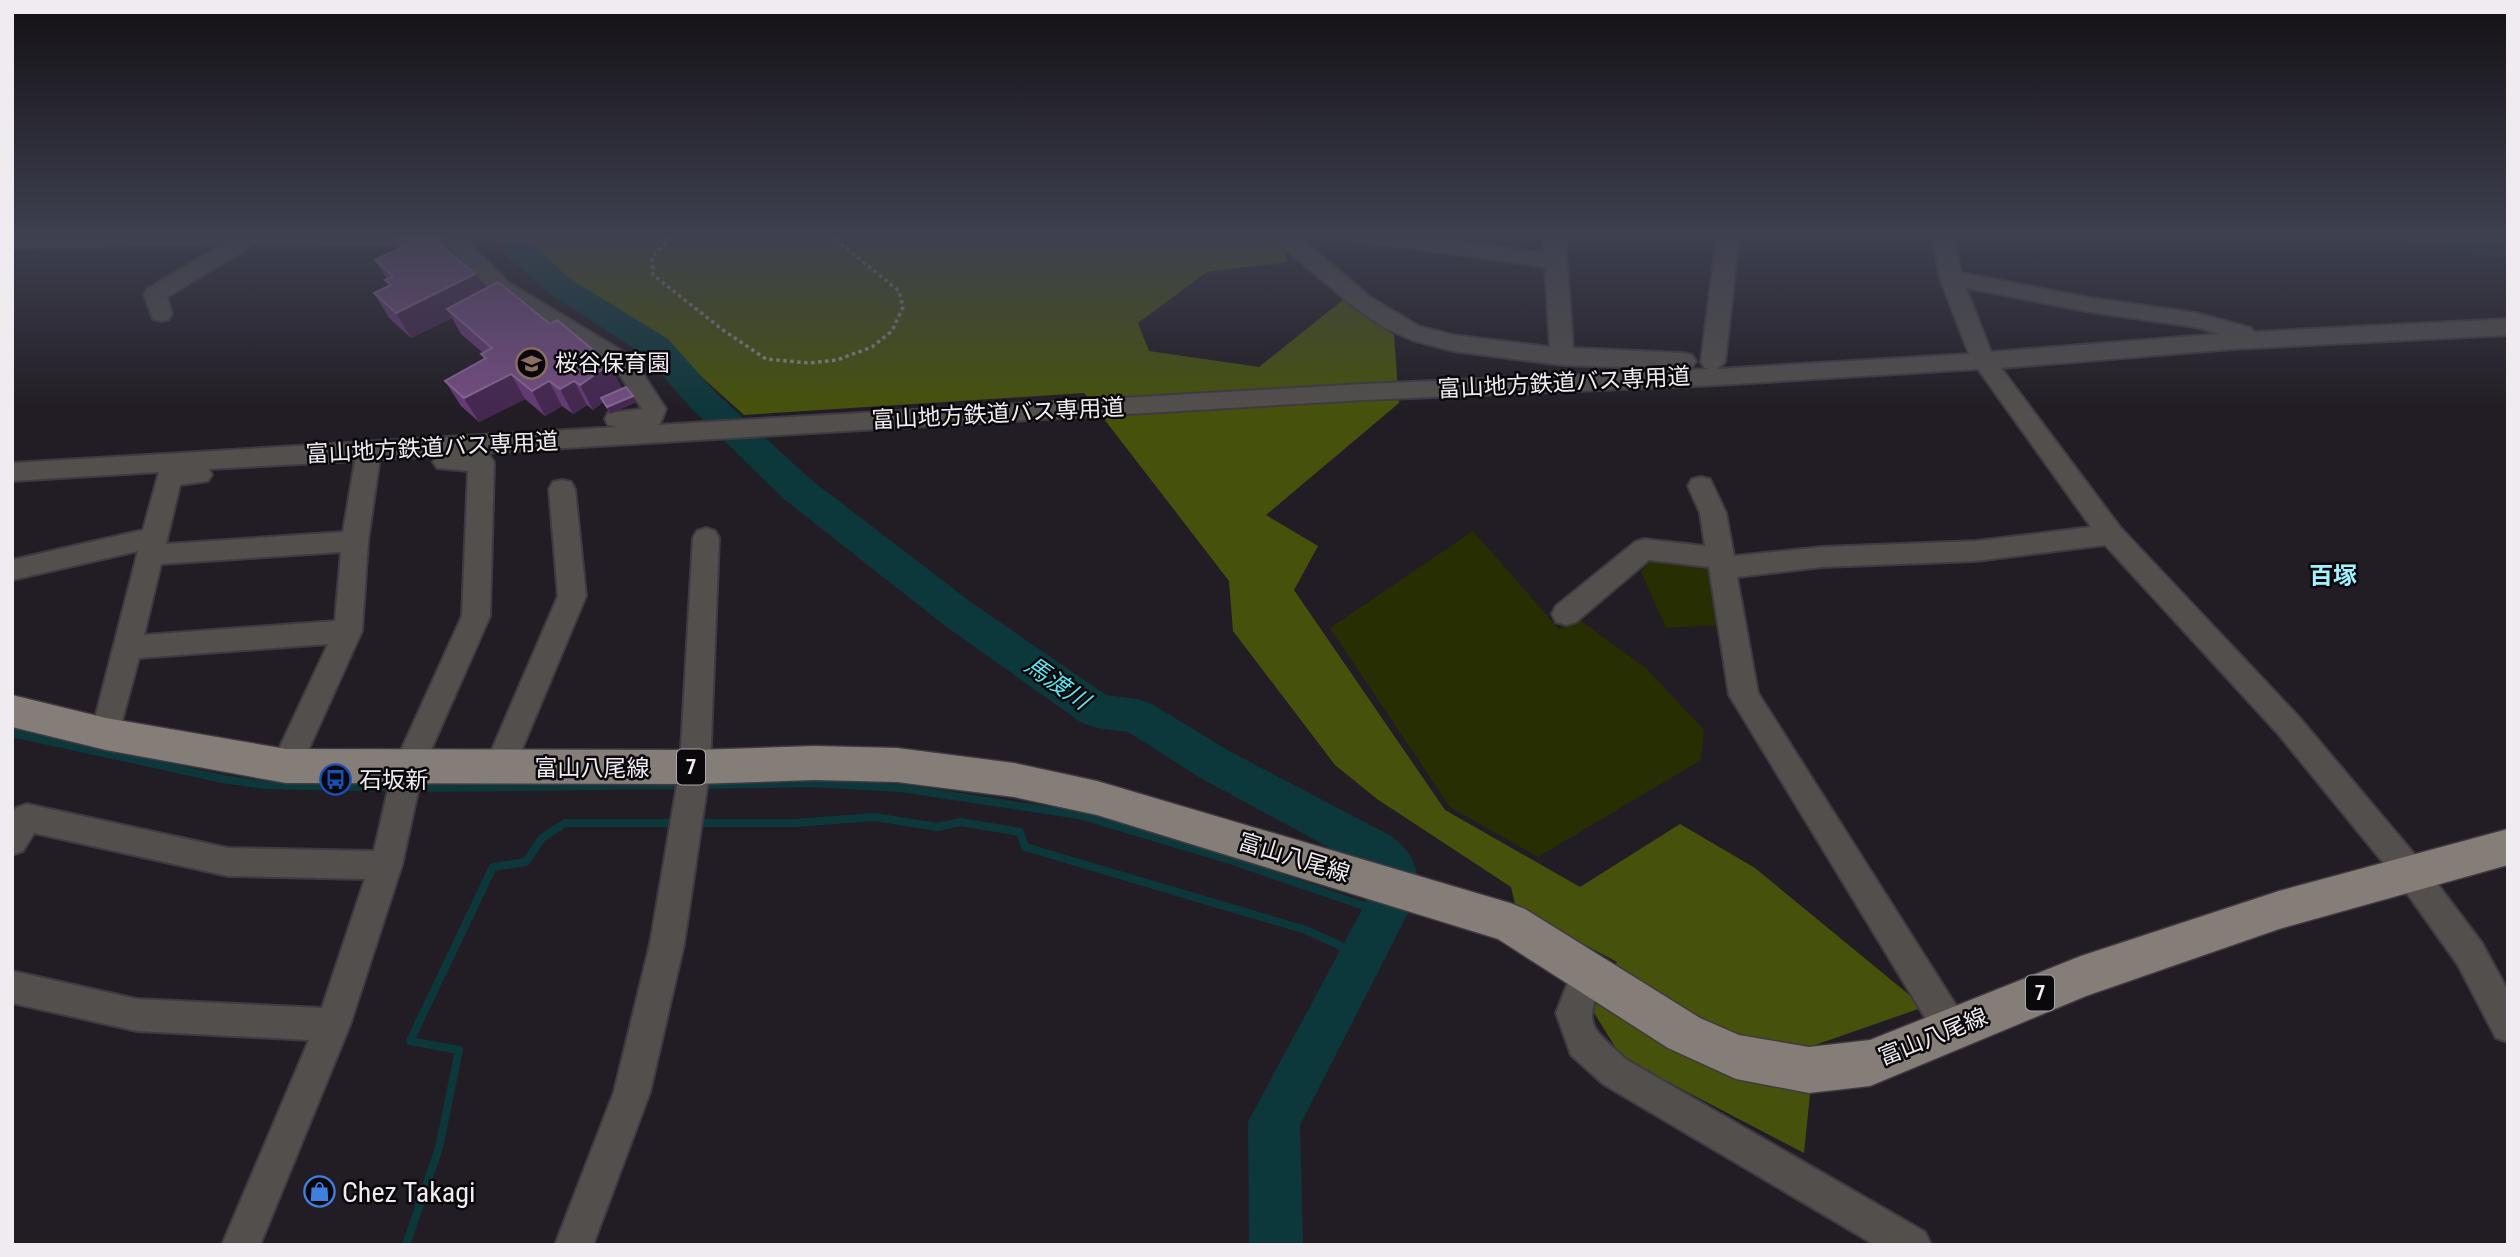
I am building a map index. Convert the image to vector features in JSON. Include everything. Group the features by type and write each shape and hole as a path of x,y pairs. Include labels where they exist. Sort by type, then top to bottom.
{"main road":[{"name":"富山八尾線","path":"12,711 106,734 286,766 695,767 814,763 897,765 1014,779 1097,798 1510,923 1684,1033 1736,1057 1810,1070 1870,1063 2081,976 2278,910 2508,847"}],"street":[{"path":"156,294 161,314"},
{"path":"286,766 348,631 355,541 356,458 390,430 651,418 654,409 624,363 509,294"},
{"path":"1353,294 1410,331 1446,343 1562,357 1713,362 1981,354 2508,327"},
{"path":"1557,294 1562,357"},
{"path":"1713,362 1721,294"},
{"path":"1957,294 1981,354 2111,534 2289,726 2410,872 2470,954 2508,1026"},
{"path":"2032,294 2196,320 2241,330 2249,340"},
{"name":"富山地方鉄道バス専用道","path":"12,472 356,458 1350,393 1718,377 1981,354"},
{"path":"106,734 169,477 356,458 481,462 476,616 408,768 386,865 333,1025 241,1245"},
{"path":"1701,486 1713,513 1744,695 1952,1030"},
{"path":"499,768 572,596 562,489"},
{"path":"1566,614 1644,550 1721,563 1976,551 2111,534"},
{"path":"574,1245 632,1092 667,944 695,767 706,538"},
{"path":"12,570 151,546 355,541"},
{"path":"126,648 348,631"},
{"path":"12,841 27,818 228,862 386,865"},
{"path":"1588,972 1573,1013 1583,1044 1615,1072 1912,1245"},
{"path":"12,987 137,1015 333,1025"}],"path":[{"path":"677,294 766,359 809,363 837,360 872,347 892,331 903,307 900,294"}],"green space":[{"path":"583,294 1178,294 1138,323 1149,351 1259,367 1344,299 1394,335 1399,403 1266,515 1318,546 1294,590 1445,810 1580,887 1680,824 1755,868 1924,1007 1815,1045 1804,1153 1622,1058 1591,1008 1617,962 1516,908 1511,887 1377,799 1335,765 1233,631 1229,581 1084,393 744,415 661,340"},
{"path":"1473,531 1559,629 1581,621 1647,669 1704,730 1701,760 1538,857 1450,807 1330,628"},
{"path":"1653,557 1708,560 1717,625 1666,628 1641,572"}],"building":[{"path":"375,294 435,294 396,313"},
{"path":"476,294 512,294 550,324 557,320 610,364 580,385 574,381 560,389 549,381 532,391 511,374 464,398 445,381 486,358 481,354 492,348 447,309"},
{"path":"626,387 633,396 607,407 601,398"}],"waterway":[{"name":"馬渡川","path":"572,294 656,347 704,401 797,489 958,614 1097,711 1137,716 1214,764 1375,850 1391,865 1395,885 1385,913 1274,1122 1276,1245"},
{"path":"12,733 223,779 265,785 395,788"},
{"path":"701,785 812,783 901,788 1079,815 1230,860 1385,913"},
{"path":"410,788 685,785"},
{"path":"694,823 795,823 875,817 937,827 961,822 1020,832 1025,847 1306,930 1339,945 1360,961"},
{"path":"406,1245 439,1148 459,1050 410,1041 493,867 526,862 542,838 565,823 678,823"}],"place":[{"name":"桜谷保育園","path":"532,363"},
{"name":"石坂新","path":"336,780"},
{"name":"Chez Takagi","path":"319,1192"}],"district":[{"name":"百塚","path":"2333,576"}]}
